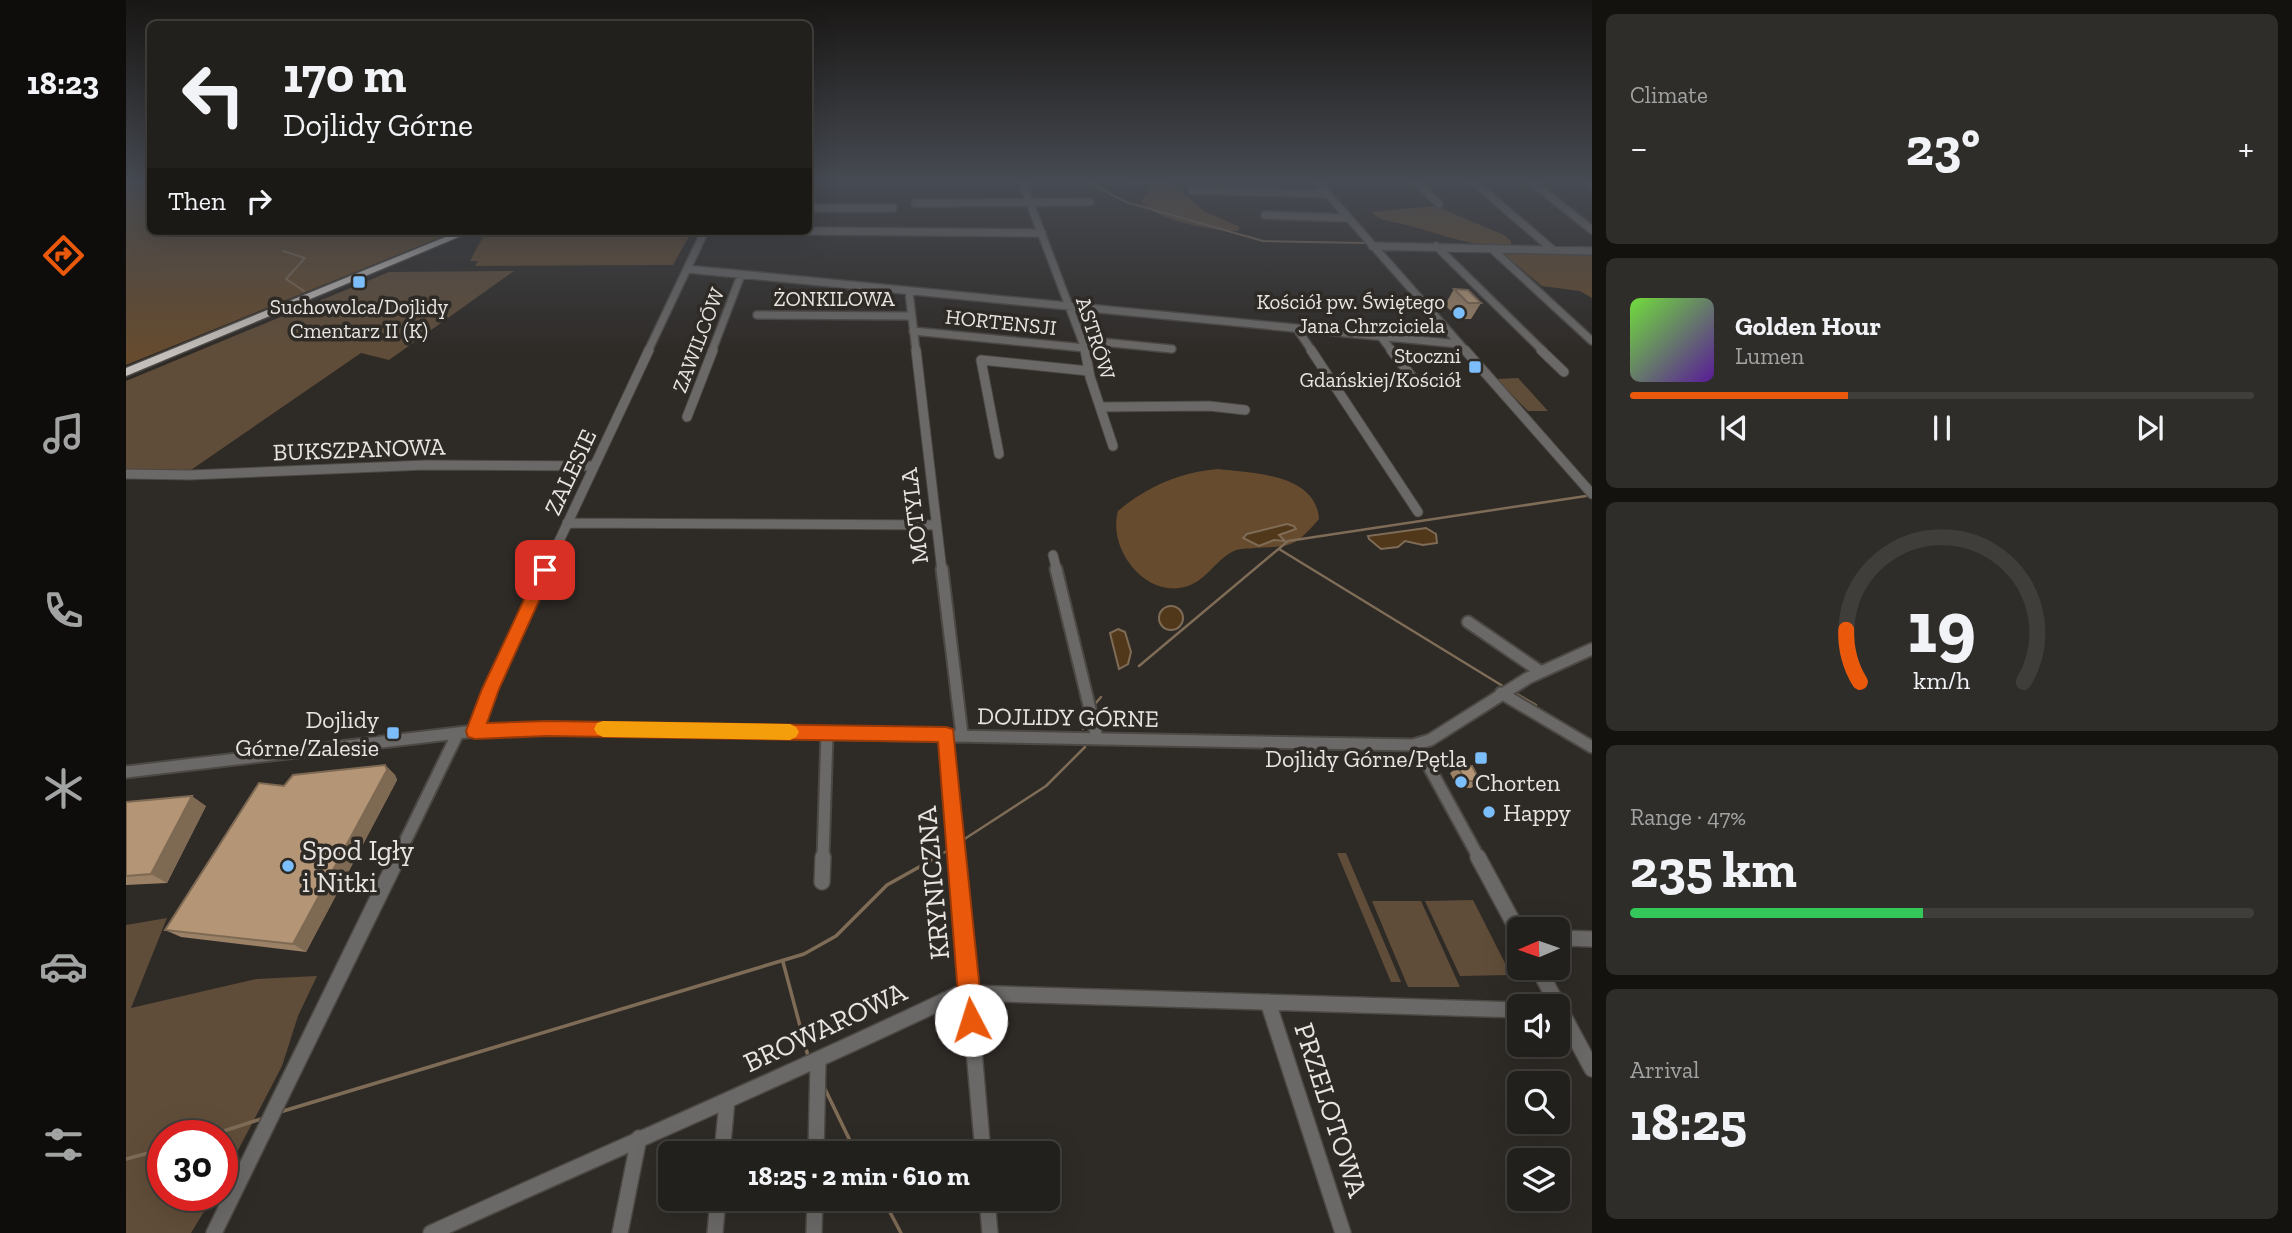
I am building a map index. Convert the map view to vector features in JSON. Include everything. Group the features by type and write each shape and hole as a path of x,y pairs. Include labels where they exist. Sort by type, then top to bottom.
{"highway":[{"path":"126,372 447,240"}],"street":[{"name":"ZALESIE","path":"475,731 490,689 701,240"},
{"name":"ASTRÓW","path":"1044,240 1084,344 1089,371 1113,446"},
{"path":"1366,240 1592,494"},
{"path":"1541,240 1553,250"},
{"path":"1372,246 1592,251"},
{"path":"1436,246 1564,372"},
{"path":"1491,248 1592,341"},
{"path":"687,269 1459,344"},
{"name":"ZAWILCÓW","path":"687,417 741,275"},
{"name":"MOTYLA","path":"908,292 962,735"},
{"name":"ŻONKILOWA","path":"757,315 911,316"},
{"path":"1297,329 1418,512"},
{"name":"HORTENSJI","path":"913,331 1172,349"},
{"path":"1382,338 1416,382"},
{"path":"999,454 981,360 1089,371"},
{"path":"1100,407 1209,406 1245,410"},
{"name":"BUKSZPANOWA","path":"126,474 190,475 426,465 594,466"},
{"path":"568,523 936,525"},
{"path":"1053,555 1097,738"},
{"path":"1468,622 1538,670"},
{"name":"DOJLIDY GÓRNE","path":"126,772 475,731 547,728 1413,745 1437,736 1538,670 1562,658 1592,649"},
{"path":"1501,693 1592,747"},
{"path":"214,1233 458,733"},
{"path":"822,881 827,733"},
{"name":"KRYNICZNA","path":"946,734 982,1141"},
{"path":"1413,745 1422,754 1510,917"},
{"path":"1570,938 1592,939"},
{"name":"BROWAROWA","path":"431,1233 639,1138 818,1061 956,995 969,993 1507,1010"},
{"name":"PRZELOTOWA","path":"1268,1002 1343,1233"},
{"path":"1570,1030 1592,1069"},
{"path":"816,1141 818,1061"},
{"path":"723,1141 727,1101"},
{"path":"620,1233 639,1138"},
{"path":"715,1233 717,1211"},
{"path":"814,1233 815,1211"},
{"path":"988,1211 990,1233"}],"shaded area":[{"path":"126,240 435,240 126,365"},
{"path":"481,240 687,240 673,265 475,266 478,261 470,261"},
{"path":"1458,240 1509,240 1511,245 1484,245"},
{"path":"1499,250 1592,253 1592,298 1580,291 1542,286"},
{"path":"514,271 389,360 361,353 188,472 126,470 126,381 389,272"},
{"path":"1518,378 1548,411 1528,411 1496,379"},
{"path":"1218,469 1265,475 1295,484 1307,493 1315,504 1319,519 1292,544 1234,551 1201,579 1188,586 1158,586 1145,579 1133,568 1119,541 1116,526 1118,511 1165,482 1191,473"},
{"path":"1287,524 1296,529 1279,535 1285,541 1274,540 1259,546 1243,538 1247,534"},
{"path":"1426,528 1436,534 1437,543 1423,545 1405,541 1398,547 1381,549 1368,536"},
{"path":"1171,606 1182,613 1183,618 1176,629 1171,630 1160,623 1159,618 1166,607"},
{"path":"1118,629 1125,632 1131,652 1128,664 1119,669 1110,633"},
{"path":"1337,853 1346,853 1401,982 1391,982"},
{"path":"1473,900 1507,967 1507,975 1460,976 1425,901"},
{"path":"1372,901 1421,901 1460,987 1408,987"},
{"path":"167,918 131,1008 256,979 317,976 298,1016 282,1066 238,1150 238,1120 147,1120 147,1211 204,1211 191,1233 126,1233 126,925"}],"building":[{"path":"1454,289 1468,290 1481,303 1468,303"},
{"name":"Spod Igły i Nitki","path":"385,765 387,770 293,944 165,930 259,783 284,786 293,775"},
{"path":"1472,766 1480,781 1466,781 1458,767"},
{"path":"192,796 151,874 126,876 126,802"}],"waterway":[{"path":"1258,240 1365,243"},
{"path":"283,251 305,258 286,279 304,291"},
{"path":"1139,666 1288,541 1586,496"},
{"path":"1279,549 1506,688"},
{"path":"1515,693 1536,705"},
{"path":"1095,704 1101,697"},
{"path":"1083,729 1084,716"},
{"path":"963,840 1046,786 1085,747"},
{"path":"934,858 947,851"},
{"path":"280,1112 804,954 836,936 887,885 937,857"},
{"path":"783,962 808,1056"},
{"path":"824,1087 850,1141"},
{"path":"238,1126 264,1118"},
{"path":"126,1159 147,1153"},
{"path":"889,1211 901,1233"}],"slow traffic":[{"path":"603,729 790,732"}],"place":[{"name":"Suchowolca/Dojlidy Cmentarz II (K)","path":"359,282"},
{"name":"Kościół pw. Świętego Jana Chrzciciela","path":"1459,313"},
{"name":"Stoczni Gdańskiej/Kościół","path":"1475,367"},
{"name":"Dojlidy Górne/Zalesie","path":"393,733"},
{"name":"Dojlidy Górne/Pętla","path":"1481,758"},
{"name":"Chorten","path":"1461,782"},
{"name":"Happy","path":"1489,812"},
{"name":"Spod Igły i Nitki","path":"288,866"}],"route":[{"path":"545,570 490,689 475,731 547,728 946,734 971,1020"}]}
